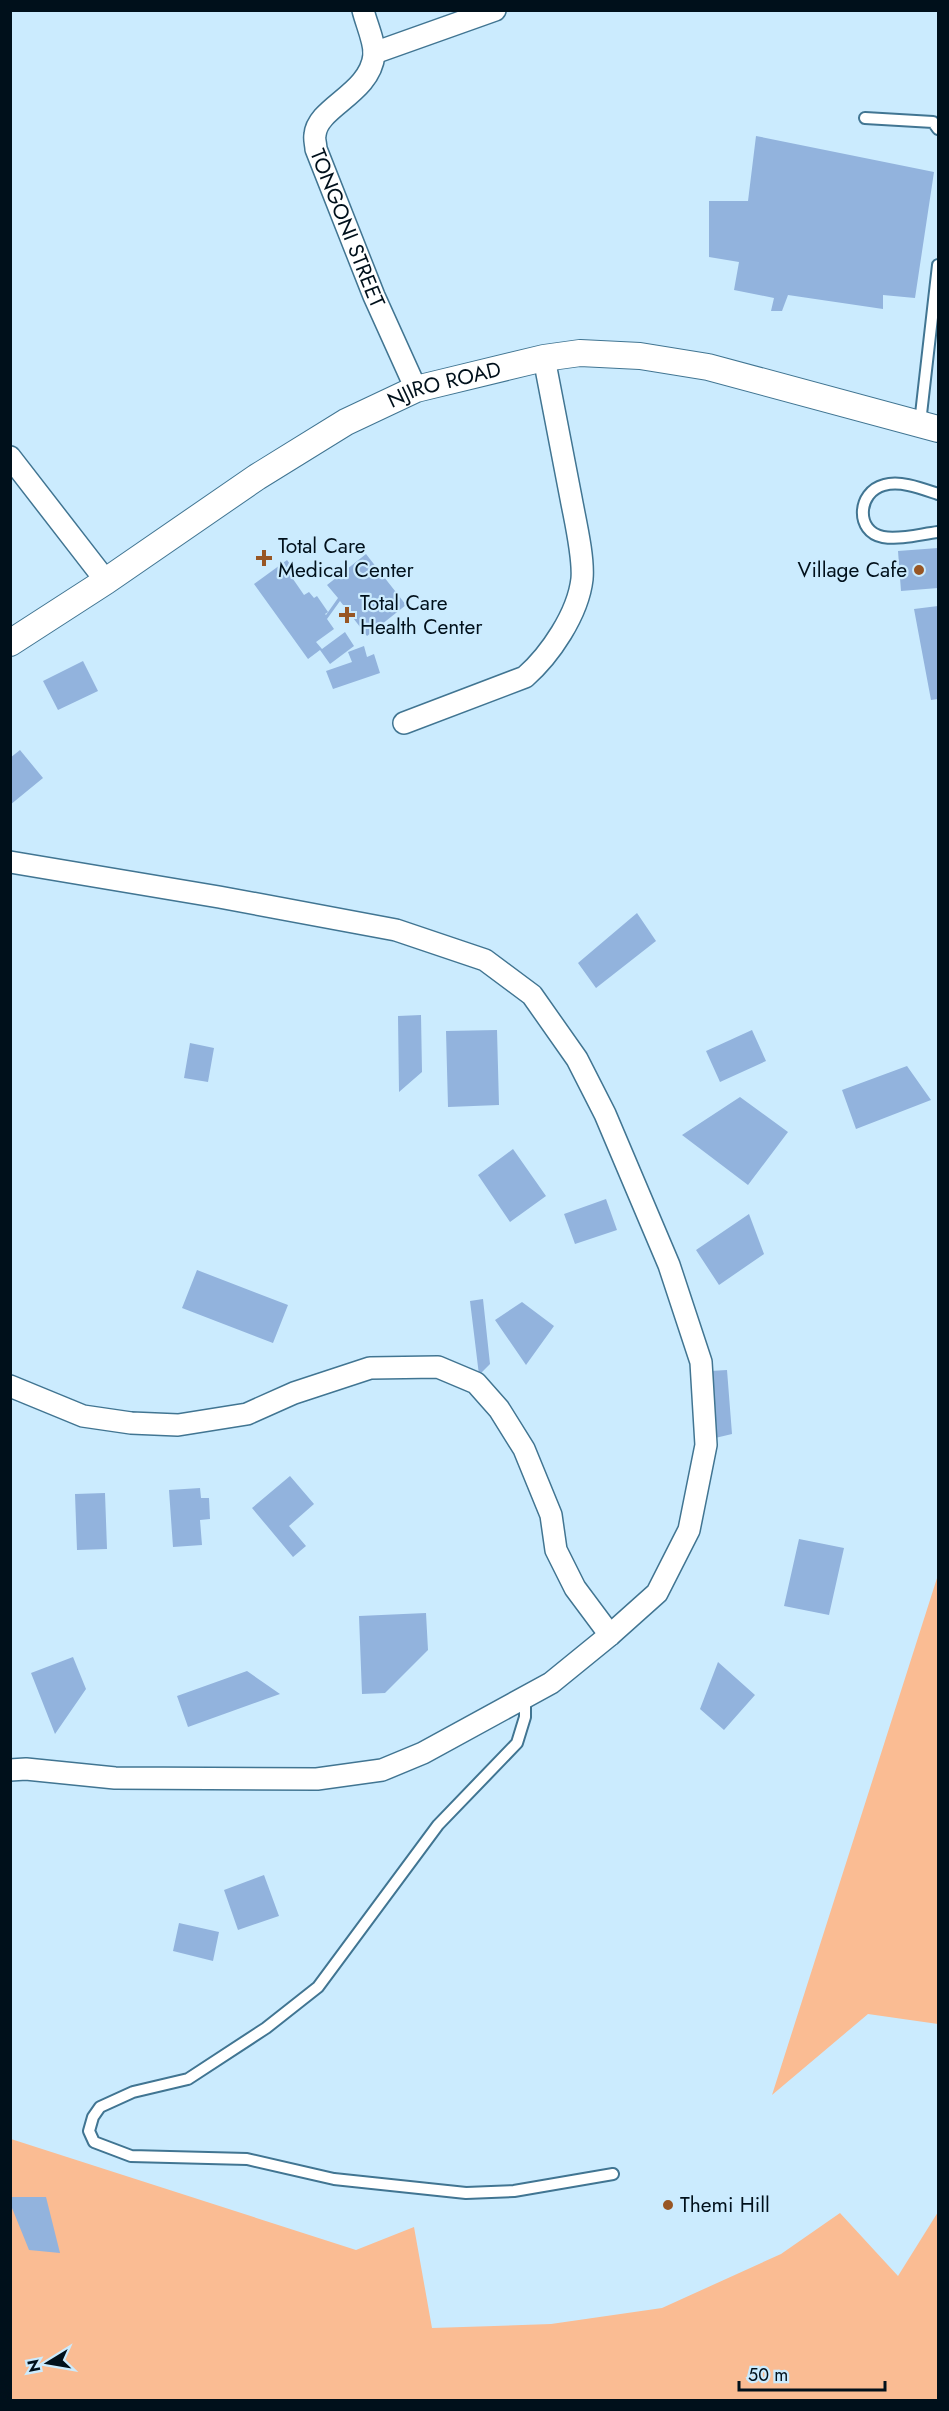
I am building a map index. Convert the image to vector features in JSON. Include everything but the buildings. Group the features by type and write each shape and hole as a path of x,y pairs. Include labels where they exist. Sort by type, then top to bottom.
{"street":[{"path":"363,10 374,53 495,10"},
{"name":"TONGONI STREET","path":"374,53 370,69 358,87 318,124 315,135 316,149 374,296 416,389"},
{"name":"NJIRO ROAD","path":"10,643 106,581 257,477 346,422 416,389 544,357 580,352 640,356 708,367 929,426"},
{"path":"404,723 525,677 540,664 567,623 582,579 578,537 544,357"},
{"path":"10,457 106,581"},
{"path":"10,862 396,930 485,960 532,995 578,1059 605,1114 669,1265 701,1362 706,1445 689,1530 657,1593 551,1683 423,1753 382,1770 317,1779 115,1778 26,1769 10,1770"},
{"path":"10,1386 84,1416 131,1423 178,1425 247,1414 294,1393 370,1368 438,1367 476,1383 499,1409 524,1449 551,1515 556,1550 575,1588 609,1635"}],"lane":[{"path":"865,118 933,122 939,129"},
{"path":"929,426 939,265"},
{"path":"939,494 900,484 886,484 871,490 863,502 863,519 871,531 882,537 939,532"},
{"path":"525,1697 525,1717 517,1743 438,1825 318,1987 266,2028 188,2079 133,2092 100,2107 93,2117 89,2131 94,2142 131,2156 247,2159 334,2179 426,2191 466,2193 514,2191 613,2174"}],"shaded area":[{"path":"938,1575 938,2024 868,2014 772,2095"},
{"path":"11,2139 356,2250 414,2227 432,2328 551,2324 662,2308 781,2254 840,2213 898,2276 938,2212 938,2400 11,2400"}],"place":[{"name":"Total Care Medical Center","path":"264,558"},
{"name":"Village Cafe","path":"919,570"},
{"name":"Total Care Health Center","path":"347,615"},
{"name":"Themi Hill","path":"668,2205"}]}
